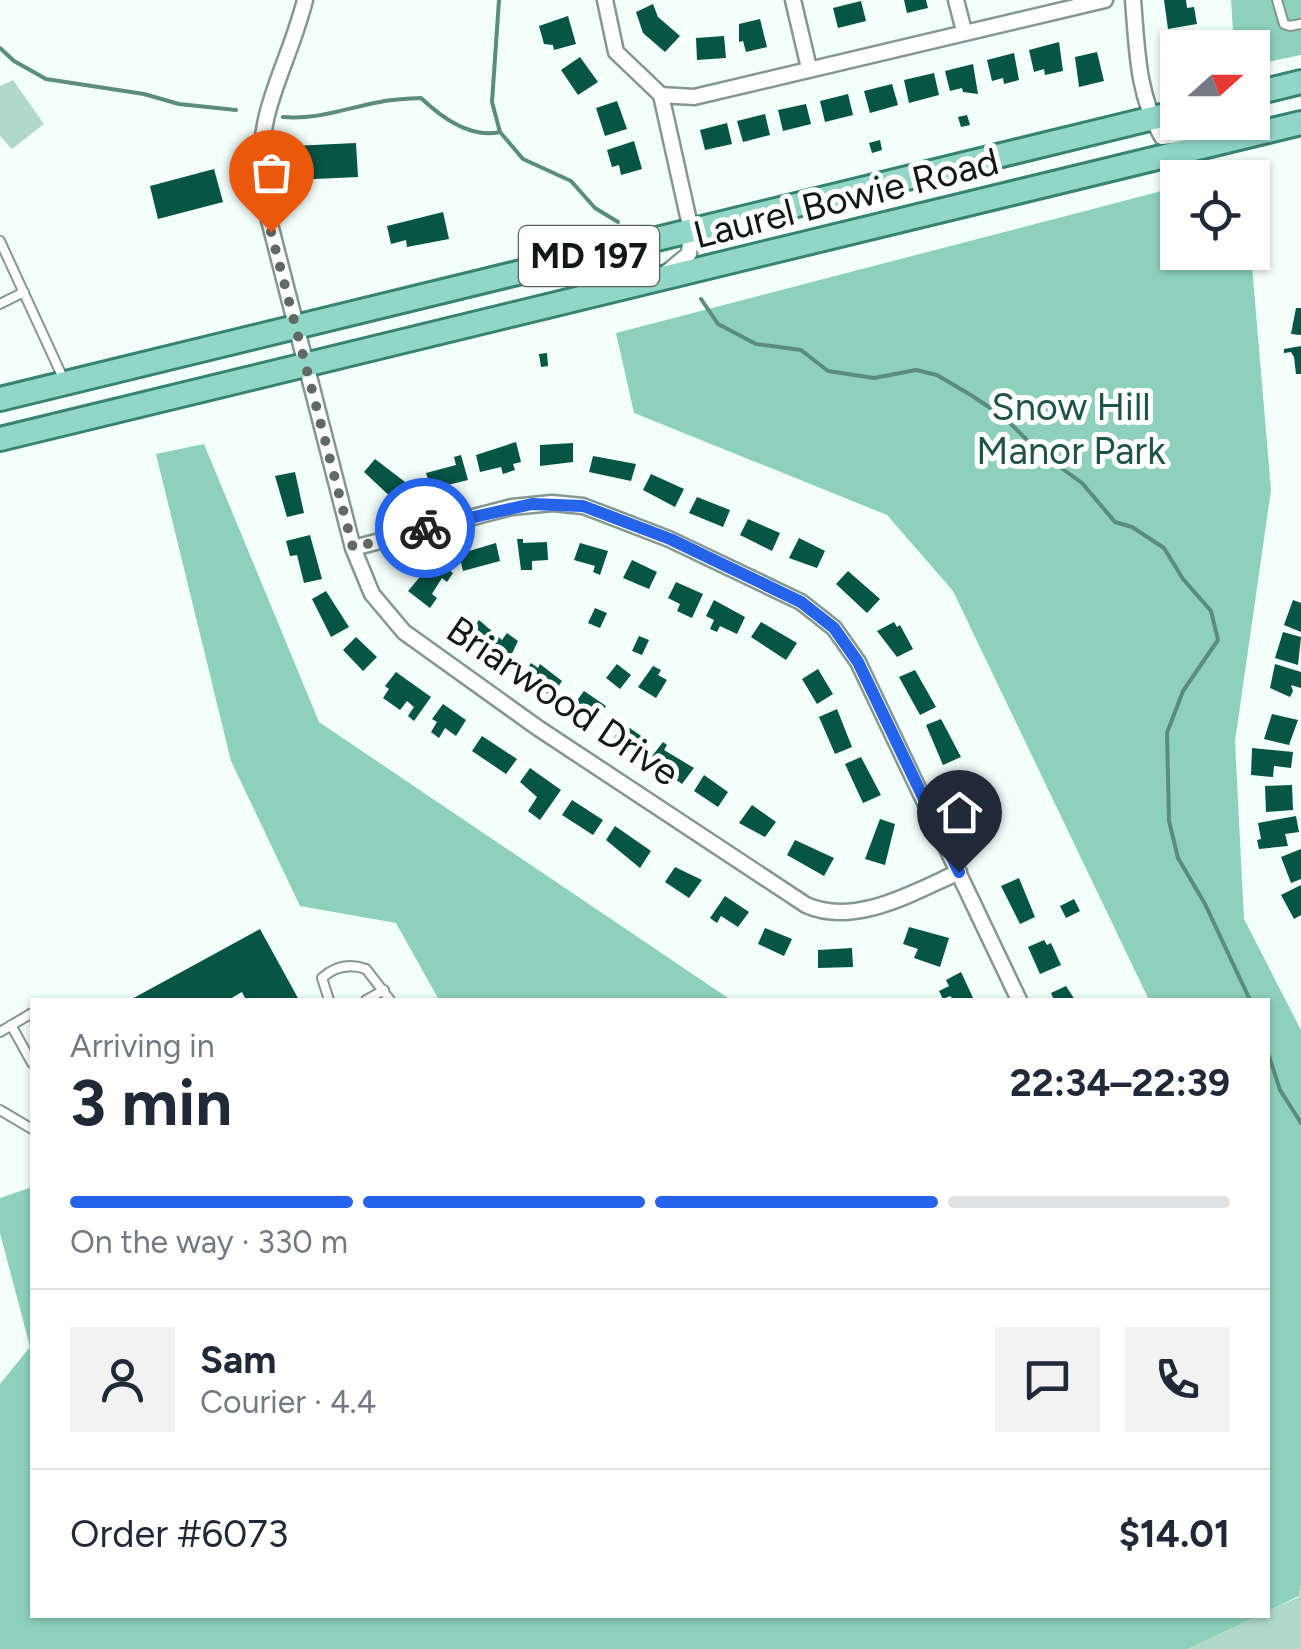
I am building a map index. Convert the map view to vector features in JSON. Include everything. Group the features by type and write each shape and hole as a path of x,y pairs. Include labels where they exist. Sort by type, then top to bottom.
{"main road":[{"path":"1270,90 1301,82"},
{"name":"Laurel Bowie Road","path":"0,399 1160,117"},
{"name":"Laurel Bowie Road","path":"0,439 1301,123"}],"street":[{"name":"Briarwood Drive","path":"304,0 268,104 260,141 261,189 353,548 372,594 404,632 538,728 806,905 827,913 860,911 959,872"},
{"path":"605,0 616,52 661,95 692,230 689,254 658,280"},
{"path":"792,0 809,68"},
{"path":"956,0 964,31"},
{"path":"661,95 694,97 1105,0"},
{"path":"1132,0 1140,76 1151,119 1160,134"},
{"path":"1270,127 1276,128"},
{"path":"353,548 512,507 570,504 600,511 670,539 781,591 818,614 848,646 1018,998"}],"lane":[{"path":"1277,0 1284,24 1301,24"},
{"path":"0,241 65,382"},
{"path":"0,304 24,292"},
{"path":"327,998 322,978 331,969 348,966 366,969 389,998"},
{"path":"370,998 384,990"},
{"path":"0,1032 30,1014"},
{"path":"12,1025 30,1059"},
{"path":"0,1110 30,1128"}],"green space":[{"path":"1231,0 1301,0 1301,55 1270,61 1270,30 1233,30"},
{"path":"13,80 44,124 12,149 0,136 0,86"},
{"name":"Snow Hill Manor Park","path":"1160,191 1160,270 1252,270 1271,490 1235,741 1244,919 1301,1030 1299,1596 1270,1610 1270,998 1148,998 953,591 887,515 634,413 616,333"},
{"path":"204,444 319,722 728,998 438,998 396,923 300,906 231,761 156,454"},
{"path":"30,1188 30,1347 0,1233 0,1198"},
{"path":"30,1347 30,1618 1254,1618 1188,1649 0,1649 0,1384"},
{"path":"1301,1583 1301,1649 1188,1649 1254,1618 1270,1618 1270,1610 1299,1597"}],"building":[{"path":"904,0 926,0 928,8 907,13"},
{"path":"1164,0 1186,0 1187,8 1194,7 1197,24 1168,29"},
{"path":"861,1 866,21 838,28 833,8"},
{"path":"653,4 658,17 680,36 665,52 643,33 636,12"},
{"path":"568,16 576,44 554,50 553,45 544,44 539,26"},
{"path":"760,19 767,47 746,52 743,41 739,42 739,24"},
{"path":"724,36 726,58 697,60 696,38"},
{"path":"1059,42 1063,71 1045,75 1044,69 1034,72 1029,50"},
{"path":"1097,52 1104,81 1079,87 1075,57"},
{"path":"1014,53 1019,80 1004,84 1003,78 992,81 987,60"},
{"path":"580,57 598,82 578,95 561,70"},
{"path":"973,64 978,94 963,92 962,88 950,91 945,71"},
{"path":"934,73 939,95 909,103 904,80"},
{"path":"892,84 898,105 870,113 864,91"},
{"path":"848,94 853,115 825,122 820,101"},
{"path":"617,101 627,129 605,136 596,108"},
{"path":"806,104 811,124 783,131 778,110"},
{"path":"765,114 770,135 743,142 737,121"},
{"path":"967,115 970,125 961,127 958,117"},
{"path":"727,123 732,144 705,150 700,130"},
{"path":"880,140 882,150 872,153 869,143"},
{"path":"634,141 642,169 621,175 619,165 612,167 607,150"},
{"path":"356,143 358,177 293,180 292,146"},
{"path":"214,169 223,202 158,219 150,186"},
{"path":"443,212 449,239 407,247 406,240 391,244 387,226"},
{"path":"1296,308 1301,308 1301,335 1291,334"},
{"path":"1301,346 1301,374 1296,374 1294,357 1291,352 1284,353 1284,349"},
{"path":"547,353 548,366 541,367 539,354"},
{"path":"516,442 521,462 513,464 515,470 503,474 501,467 480,472 476,455"},
{"path":"573,443 573,462 540,466 540,445"},
{"path":"461,455 468,480 431,489 426,473 456,465 454,457"},
{"path":"593,456 636,464 631,481 589,472"},
{"path":"375,459 409,485 395,501 364,472"},
{"path":"295,472 304,513 287,517 275,476"},
{"path":"651,474 684,489 675,507 643,490"},
{"path":"697,497 730,510 723,527 689,513"},
{"path":"748,519 780,533 772,551 740,535"},
{"path":"310,535 322,579 304,583 297,555 290,556 286,541"},
{"path":"799,538 825,551 817,568 789,558"},
{"path":"517,539 523,539 523,543 547,542 548,560 532,561 532,570 521,570"},
{"path":"496,543 500,561 463,571 459,554"},
{"path":"580,543 608,551 600,575 593,572 595,566 574,560"},
{"path":"435,559 453,573 447,582 442,578 440,581 432,594 437,598 430,608 408,591"},
{"path":"632,560 657,572 649,589 623,578"},
{"path":"848,571 880,599 867,613 836,584"},
{"path":"676,582 703,594 692,618 677,611 680,604 668,598"},
{"path":"326,591 349,627 331,637 312,599"},
{"path":"714,600 745,617 737,634 720,626 717,632 710,629 714,620 706,616"},
{"path":"1293,600 1301,603 1301,632 1284,625"},
{"path":"595,608 607,613 600,628 588,623"},
{"path":"479,620 502,640 507,633 518,641 506,666 478,646 481,642 470,633"},
{"path":"761,622 797,643 786,660 751,637"},
{"path":"894,622 897,627 900,625 913,649 897,657 877,631"},
{"path":"1283,632 1301,637 1298,665 1275,658"},
{"path":"639,636 649,640 642,655 632,651"},
{"path":"356,637 377,657 363,671 343,650"},
{"path":"531,663 538,668 540,664 562,681 552,696 521,678"},
{"path":"617,664 631,675 620,689 606,678"},
{"path":"1275,664 1301,672 1301,688 1291,685 1290,697 1270,688"},
{"path":"653,666 667,680 656,698 638,687"},
{"path":"818,669 833,694 817,704 802,679"},
{"path":"915,670 936,707 920,715 899,677"},
{"path":"396,672 431,697 414,721 408,716 414,707 407,701 400,710 383,698 389,689 385,686"},
{"path":"584,691 606,706 595,722 572,707"},
{"path":"443,704 466,720 456,736 445,728 439,738 431,732 437,722 432,719"},
{"path":"837,709 852,747 835,754 819,717"},
{"path":"1272,714 1298,720 1289,745 1264,739"},
{"path":"941,719 961,757 943,765 926,725"},
{"path":"624,724 647,740 637,755 613,739"},
{"path":"482,736 517,759 506,774 472,751"},
{"path":"663,742 667,745 664,750 694,768 682,784 649,760"},
{"path":"1252,748 1293,752 1291,768 1274,766 1273,777 1251,775"},
{"path":"861,757 881,795 863,803 845,764"},
{"path":"530,768 561,790 540,820 528,811 537,797 520,782"},
{"path":"704,775 728,792 718,807 694,791"},
{"path":"968,776 987,814 969,822 952,783"},
{"path":"1292,785 1293,810 1266,812 1265,786"},
{"path":"572,800 603,820 593,835 562,815"},
{"path":"752,805 776,822 765,837 739,823"},
{"path":"1296,816 1299,832 1285,834 1288,846 1259,849 1258,823"},
{"path":"880,819 895,824 885,865 865,859"},
{"path":"615,826 651,851 640,868 606,840"},
{"path":"795,840 834,858 824,876 787,855"},
{"path":"1301,849 1301,879 1291,883 1281,857"},
{"path":"675,867 702,880 689,898 665,882"},
{"path":"1019,878 1035,917 1020,924 1001,886"},
{"path":"1301,885 1301,915 1294,919 1281,895"},
{"path":"725,896 749,912 738,927 721,916 717,923 710,918"},
{"path":"1074,899 1080,911 1066,918 1060,906"},
{"path":"909,927 949,938 940,967 914,958 918,949 903,944"},
{"path":"765,928 792,939 784,956 758,944"},
{"path":"260,929 298,998 245,998 242,992 232,998 134,998"},
{"path":"1044,940 1047,945 1051,943 1061,965 1040,974 1028,947"},
{"path":"852,948 853,967 818,968 818,950"},
{"path":"961,972 973,998 942,998 939,991 949,986 946,980"},
{"path":"1066,986 1074,998 1053,998 1051,993"}],"waterway":[{"path":"499,0 492,102 500,132"},
{"path":"0,48 46,79 144,94 179,104 236,110"},
{"path":"283,117 320,115 385,101 421,98 467,129 500,132 523,159 571,181 595,208 618,222"},
{"path":"701,299 718,324 756,344 801,350 828,371 874,378 916,370 937,375 1005,418 1038,451 1082,483 1115,522 1132,527 1164,548 1183,579 1211,611 1218,640 1183,691 1167,733 1169,821 1178,858 1205,904 1249,998"},
{"path":"1270,1059 1280,1090 1301,1123"}],"way so far":[{"path":"271,232 353,548 425,528"}],"route":[{"path":"425,528 532,504 583,506 670,539 801,602 834,628 858,662 959,872"}]}
